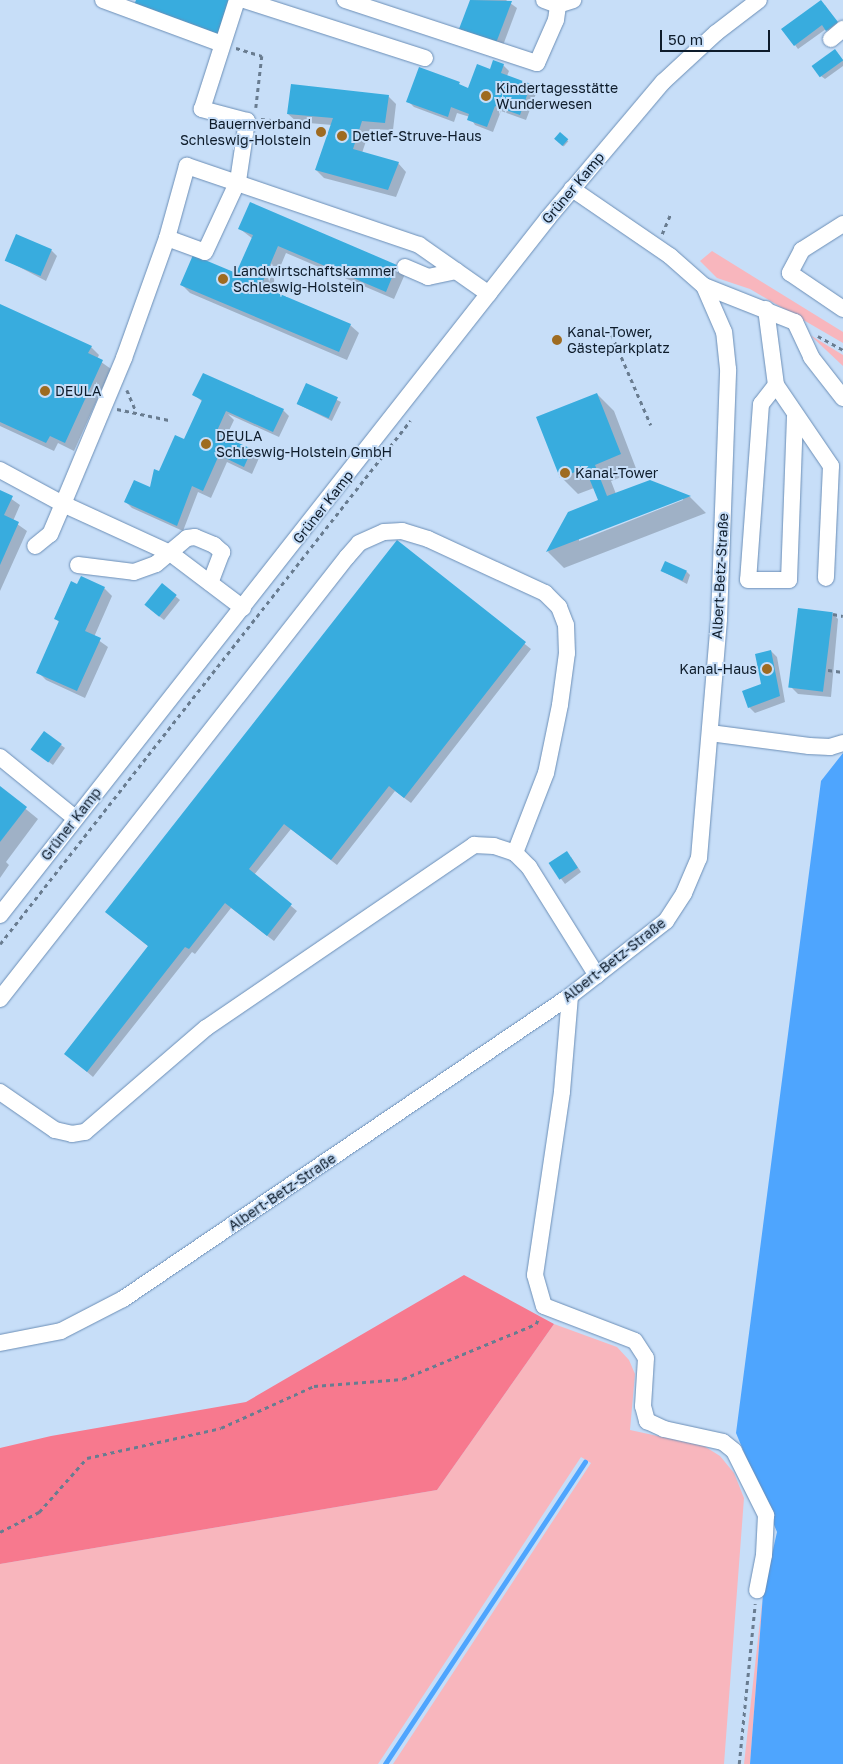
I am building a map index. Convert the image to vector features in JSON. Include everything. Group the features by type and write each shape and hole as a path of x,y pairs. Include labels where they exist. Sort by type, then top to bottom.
{"street":[{"path":"103,0 222,44"},
{"path":"167,238 206,252 238,182 247,121 202,109 236,0"},
{"path":"244,0 425,58"},
{"path":"345,0 537,63 556,20 558,2"},
{"name":"Grüner Kamp","path":"0,915 572,190 663,82 759,0"},
{"path":"35,546 50,534 104,408 167,238 187,166 419,245 489,294"},
{"name":"Albert-Betz-Straße","path":"0,1343 61,1331 123,1299 570,996 666,921 684,894 699,858 719,619 728,368 724,332 704,286 670,256 572,190"},
{"path":"843,224 802,250 790,273 843,309"},
{"path":"405,267 428,277 456,271"},
{"path":"704,286 795,322 811,357 843,398"},
{"path":"766,309 776,384 795,417 831,466 826,578"},
{"path":"776,384 761,404 748,580 789,580 795,417"},
{"path":"0,470 63,504 170,553 243,608"},
{"path":"0,999 347,557 359,543 384,532 402,531 428,539 545,594 559,607 566,625 567,653 560,705 546,773 515,853"},
{"path":"78,565 134,572 156,564 191,537 219,548 221,559 210,583"},
{"path":"710,733 809,746 830,747 843,743"},
{"path":"0,757 75,818"},
{"path":"0,1092 55,1130 72,1134 85,1132 206,1028 474,845 494,846 515,853 529,867 597,976"},
{"path":"570,996 562,1092 536,1275 544,1306 635,1341 646,1358 643,1406 647,1421 664,1429 723,1442 734,1451 766,1515 764,1555 757,1590"}],"path":[{"path":"222,44 262,56 255,118 300,122"},
{"path":"664,230 671,212"},
{"path":"612,335 652,426"},
{"path":"104,408 169,420"},
{"path":"0,944 415,414"},
{"path":"833,614 843,616"},
{"path":"828,670 843,672"},
{"path":"0,1532 39,1512 87,1458 221,1428 314,1386 404,1379 536,1324 544,1306"},
{"path":"739,1764 757,1590"}],"shaded area":[{"path":"712,251 843,332 843,343 750,289 717,278 700,261"},
{"path":"810,335 843,355 843,366"},
{"path":"464,1275 554,1324 437,1490 0,1564 0,1448 51,1436 246,1402"},
{"path":"554,1324 617,1347 629,1360 635,1374 630,1430 704,1446 720,1456 734,1473 744,1498 724,1764 393,1764 591,1463 581,1457 378,1764 0,1764 0,1564 437,1490"},
{"path":"763,1594 750,1764 744,1764"}],"water":[{"path":"843,753 843,1764 750,1764 763,1594 777,1532 736,1433 821,781"}],"building":[{"path":"136,0 230,0 218,35 134,5"},
{"path":"470,0 512,1 496,43 459,29"},
{"path":"821,0 838,22 826,31 822,25 794,46 781,29"},
{"path":"835,49 843,60 820,77 812,66"},
{"path":"493,60 504,64 501,73 531,84 520,115 495,106 487,127 467,120 469,114 451,107 448,117 406,102 419,67 460,82 459,84 468,88 477,64 490,69"},
{"name":"Detlef-Struve-Haus","path":"291,84 389,95 385,123 362,121 353,149 399,162 388,190 315,170 333,118 287,114"},
{"path":"560,132 568,139 562,146 554,139"},
{"name":"Landwirtschaftskammer Schleswig-Holstein","path":"250,202 397,265 386,292 278,246 261,286 351,324 339,352 180,285 193,255 236,273 253,235 238,229"},
{"path":"16,234 52,249 41,276 5,261"},
{"name":"DEULA","path":"0,304 92,346 88,353 103,360 65,443 50,436 46,443 0,422"},
{"path":"203,373 284,409 273,432 226,411 216,433 252,449 244,467 219,455 203,491 192,486 177,526 124,502 134,480 150,487 154,469 159,471 175,435 184,439 202,400 192,395"},
{"path":"306,383 338,397 329,418 297,404"},
{"name":"Kanal-Tower","path":"597,393 621,454 595,465 607,496 650,480 691,496 546,552 568,512 598,500 585,468 560,478 536,417"},
{"path":"0,490 13,496 4,515 19,522 0,565"},
{"path":"397,540 526,642 404,798 389,786 331,860 284,824 249,869 292,904 267,936 225,903 189,949 185,947 87,1072 64,1054 148,946 105,912"},
{"path":"665,561 687,571 682,581 661,571"},
{"path":"81,576 105,587 85,631 101,638 77,691 36,673 59,621 54,619 71,581 77,584"},
{"path":"162,583 177,595 159,617 144,605"},
{"path":"798,608 833,612 823,692 788,687"},
{"name":"Kanal-Haus","path":"771,650 780,696 748,708 742,691 761,684 755,654"},
{"path":"44,731 62,744 48,763 30,750"},
{"path":"0,786 27,807 0,842"},
{"path":"567,851 578,868 559,880 549,863"}],"waterway":[{"path":"385,1764 585,1462"}],"place":[{"name":"Kindertagesstätte Wunderwesen","path":"486,96"},
{"name":"Bauernverband Schleswig-Holstein","path":"321,132"},
{"name":"Detlef-Struve-Haus","path":"342,136"},
{"name":"Landwirtschaftskammer Schleswig-Holstein","path":"223,279"},
{"name":"Kanal-Tower, Gästeparkplatz","path":"557,340"},
{"name":"DEULA","path":"45,391"},
{"name":"DEULA Schleswig-Holstein GmbH","path":"206,444"},
{"name":"Kanal-Tower","path":"565,473"},
{"name":"Kanal-Haus","path":"767,669"}]}
